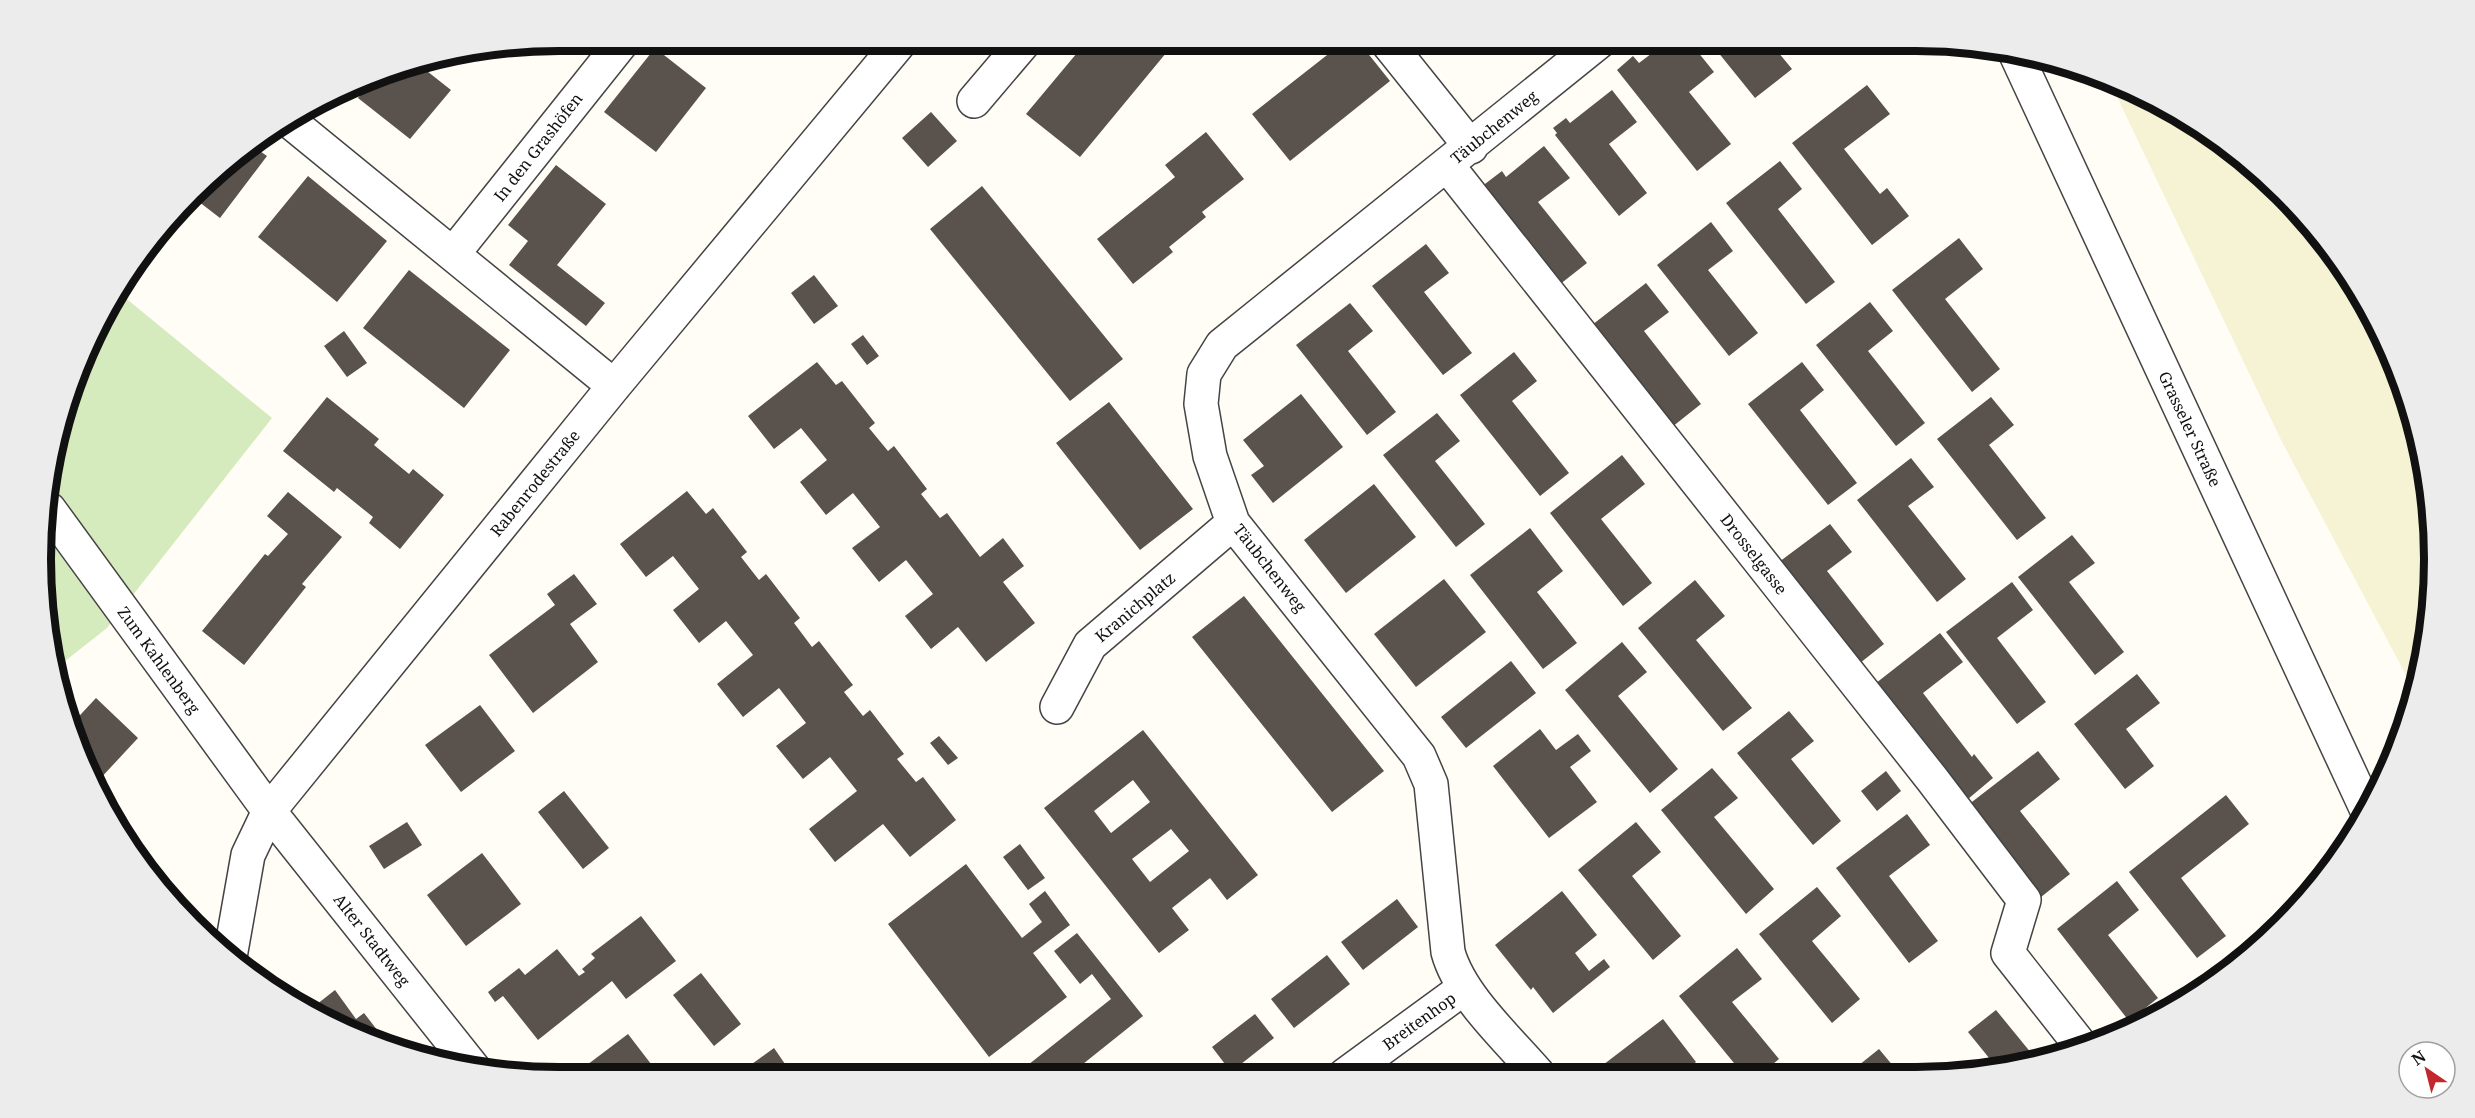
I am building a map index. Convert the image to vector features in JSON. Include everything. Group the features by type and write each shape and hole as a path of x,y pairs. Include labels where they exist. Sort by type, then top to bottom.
{"street":[{"name":"In den Grashöfen","path":"453,254 614,51"},
{"name":"Rabenrodestraße","path":"232,947 248,855 269,811 614,386 892,51"},
{"path":"974,101 1016,51"},
{"name":"Drosselgasse","path":"1393,51 1459,156 2024,900 2008,953 2077,1041"},
{"name":"Täubchenweg","path":"1532,1067 1464,988 1453,970 1448,952 1431,784 1419,756 1233,523 1210,456 1201,404 1204,374 1222,345 1587,51"},
{"name":"Grasseler Straße","path":"2020,62 2363,801"},
{"path":"295,125 614,386"},
{"name":"Zum Kahlenberg","path":"53,515 269,811"},
{"name":"Kranichplatz","path":"1058,707 1090,645 1233,523"},
{"name":"Alter Stadtweg","path":"269,811 465,1058"},
{"name":"Breitenhop","path":"1356,1067 1464,988"}],"shaded area":[{"path":"2115,92 2170,119 2225,156 2251,177 2298,224 2319,250 2356,305 2372,334 2407,428 2420,493 2424,559 2423,592 2420,625 2409,681 2281,440"}],"green space":[{"path":"124,297 272,418 107,628 62,663 52,592 52,526 61,460 78,396 103,334"}],"building":[{"path":"653,51 659,51 706,88 656,152 604,112"},
{"path":"1079,51 1168,51 1080,157 1026,114"},
{"path":"1332,51 1366,51 1390,81 1290,161 1252,114"},
{"path":"1655,51 1697,51 1714,72 1689,92 1731,144 1697,171 1617,70 1633,56 1639,63"},
{"path":"1717,51 1777,51 1792,69 1755,98"},
{"path":"424,69 451,90 410,139 358,98 364,90"},
{"path":"1867,85 1890,114 1844,149 1880,194 1887,188 1909,216 1872,245 1792,143"},
{"path":"1612,90 1637,122 1609,144 1647,193 1619,216 1555,135 1557,133 1553,128 1566,118 1570,123"},
{"path":"931,112 957,141 928,167 902,138"},
{"path":"1206,132 1244,179 1202,212 1206,217 1169,247 1173,252 1133,284 1097,239 1175,177 1165,165"},
{"path":"1544,146 1570,178 1538,202 1587,263 1559,285 1481,187 1502,171 1506,177"},
{"path":"258,150 267,156 220,218 199,202 224,177"},
{"path":"1780,161 1802,189 1778,209 1835,282 1806,304 1726,203"},
{"path":"556,165 606,204 557,265 605,303 586,326 509,265 528,241 508,225"},
{"path":"308,176 387,241 337,302 258,237"},
{"path":"982,186 1123,359 1070,401 930,229"},
{"path":"1711,222 1733,251 1708,270 1758,333 1729,356 1657,265"},
{"path":"1959,238 1983,269 1945,299 2000,369 1972,392 1892,290"},
{"path":"1426,244 1449,273 1424,292 1472,353 1443,375 1372,286"},
{"path":"409,270 510,350 464,408 363,328"},
{"path":"814,275 838,306 814,324 791,293"},
{"path":"1646,283 1669,312 1644,331 1701,404 1672,427 1592,325"},
{"path":"1870,302 1893,331 1868,351 1925,423 1896,446 1816,345"},
{"path":"1350,303 1373,331 1348,351 1396,412 1367,435 1296,345"},
{"path":"344,331 367,363 347,377 324,346"},
{"path":"863,335 879,356 867,365 851,344"},
{"path":"1514,352 1537,381 1512,401 1569,473 1540,496 1460,395"},
{"path":"817,362 836,385 842,381 875,423 869,428 888,451 894,446 927,489 921,494 940,518 947,513 980,557 1003,538 1024,566 1003,582 1035,623 986,662 958,627 931,649 905,616 933,594 906,560 879,582 852,548 880,527 853,493 826,515 800,482 827,460 801,428 774,449 748,416"},
{"path":"1802,362 1824,390 1800,410 1857,483 1828,505 1748,404"},
{"path":"1301,394 1343,447 1273,503 1251,475 1264,466 1243,440"},
{"path":"327,397 379,439 374,445 409,474 413,469 444,495 400,549 369,523 373,517 337,488 334,492 283,451"},
{"path":"1991,397 2014,425 1989,445 2046,518 2017,540 1937,439"},
{"path":"1109,402 1193,509 1140,550 1056,443"},
{"path":"1437,413 1460,441 1435,461 1485,524 1456,547 1383,455"},
{"path":"1622,455 1645,484 1601,519 1652,583 1623,606 1550,513"},
{"path":"1911,458 1934,487 1908,506 1966,579 1937,602 1857,500"},
{"path":"1374,484 1416,537 1346,593 1304,540"},
{"path":"687,491 706,514 713,508 747,552 741,557 759,580 766,574 800,618 794,623 812,647 819,641 853,685 844,692 863,716 870,710 904,754 897,759 916,782 923,777 956,820 910,857 883,824 835,862 809,829 857,791 830,757 803,779 776,746 806,723 779,688 743,717 717,684 753,655 726,621 699,643 673,610 699,589 673,556 646,577 620,544"},
{"path":"288,492 342,537 302,584 306,587 244,665 202,631 265,554 268,556 288,534 267,516"},
{"path":"1830,524 1852,552 1827,571 1884,644 1855,667 1775,565"},
{"path":"1530,528 1563,571 1537,592 1577,643 1543,669 1470,575"},
{"path":"2072,535 2095,563 2069,582 2124,652 2095,675 2018,577"},
{"path":"574,574 597,604 570,624 598,662 533,713 489,655 555,605 547,594"},
{"path":"1444,579 1486,632 1416,687 1374,634"},
{"path":"1695,580 1725,616 1696,640 1752,708 1723,731 1638,628"},
{"path":"2012,582 2033,610 1997,638 2046,702 2017,724 1946,632"},
{"path":"1244,596 1384,771 1332,812 1192,637"},
{"path":"1940,633 1963,662 1923,693 1972,757 1974,754 1993,778 1968,799 1871,687"},
{"path":"1622,642 1647,672 1618,696 1678,769 1650,793 1565,690"},
{"path":"1511,661 1536,693 1466,748 1441,717"},
{"path":"2137,674 2160,703 2126,729 2154,766 2125,789 2074,724"},
{"path":"96,698 138,738 101,778 90,753 77,719"},
{"path":"480,705 515,751 461,792 425,745"},
{"path":"1789,711 1814,741 1791,759 1841,821 1813,845 1737,753"},
{"path":"1540,729 1556,750 1578,734 1591,751 1570,767 1597,802 1549,838 1493,766"},
{"path":"1143,730 1258,875 1227,900 1210,878 1172,908 1189,930 1159,953 1044,808","holes":["1133,780 1150,802 1111,833 1094,811","1171,829 1189,851 1150,882 1132,859"]},
{"path":"939,736 958,758 948,765 930,743"},
{"path":"2038,751 2060,779 2020,811 2070,874 2041,897 1968,805"},
{"path":"1712,768 1738,798 1714,817 1774,889 1746,914 1661,810"},
{"path":"1886,771 1901,791 1877,811 1861,791"},
{"path":"564,791 609,848 583,869 538,812"},
{"path":"2226,795 2249,824 2181,878 2226,936 2197,958 2129,872"},
{"path":"1907,814 1930,845 1889,876 1938,941 1909,963 1836,868"},
{"path":"407,822 422,845 384,869 369,846"},
{"path":"1636,822 1661,852 1632,876 1681,936 1653,960 1578,870"},
{"path":"1020,844 1045,878 1028,890 1003,857"},
{"path":"482,853 521,904 466,946 427,895"},
{"path":"966,864 1022,938 1042,922 1029,904 1045,891 1070,925 1033,953 1067,997 989,1057 888,924"},
{"path":"2117,881 2139,910 2108,935 2158,998 2128,1020 2057,929"},
{"path":"1817,887 1841,916 1812,941 1860,999 1832,1023 1759,934"},
{"path":"1562,891 1597,935 1575,953 1589,971 1604,959 1610,967 1553,1013 1533,987 1531,990 1495,945"},
{"path":"1397,899 1418,927 1363,970 1341,942"},
{"path":"641,916 676,961 626,999 612,981 538,1040 503,996 495,1002 488,992 519,968 525,975 557,949 579,976 585,972 582,969 595,958 591,954"},
{"path":"1077,933 1143,1016 1079,1067 1025,1067 1111,999 1092,974 1080,984 1054,951"},
{"path":"1737,948 1762,979 1732,1002 1779,1059 1769,1067 1737,1067 1679,996"},
{"path":"1327,955 1350,984 1294,1028 1271,999"},
{"path":"701,973 741,1024 714,1046 673,995"},
{"path":"335,990 356,1019 364,1013 380,1034 334,1015 316,1005"},
{"path":"1996,1010 2031,1053 1992,1061 1968,1032"},
{"path":"1255,1014 1274,1038 1237,1067 1227,1067 1212,1047"},
{"path":"1663,1019 1696,1062 1689,1067 1600,1067"},
{"path":"628,1034 653,1067 584,1067"},
{"path":"774,1048 787,1067 748,1067"},
{"path":"1879,1049 1894,1067 1856,1067"}]}
